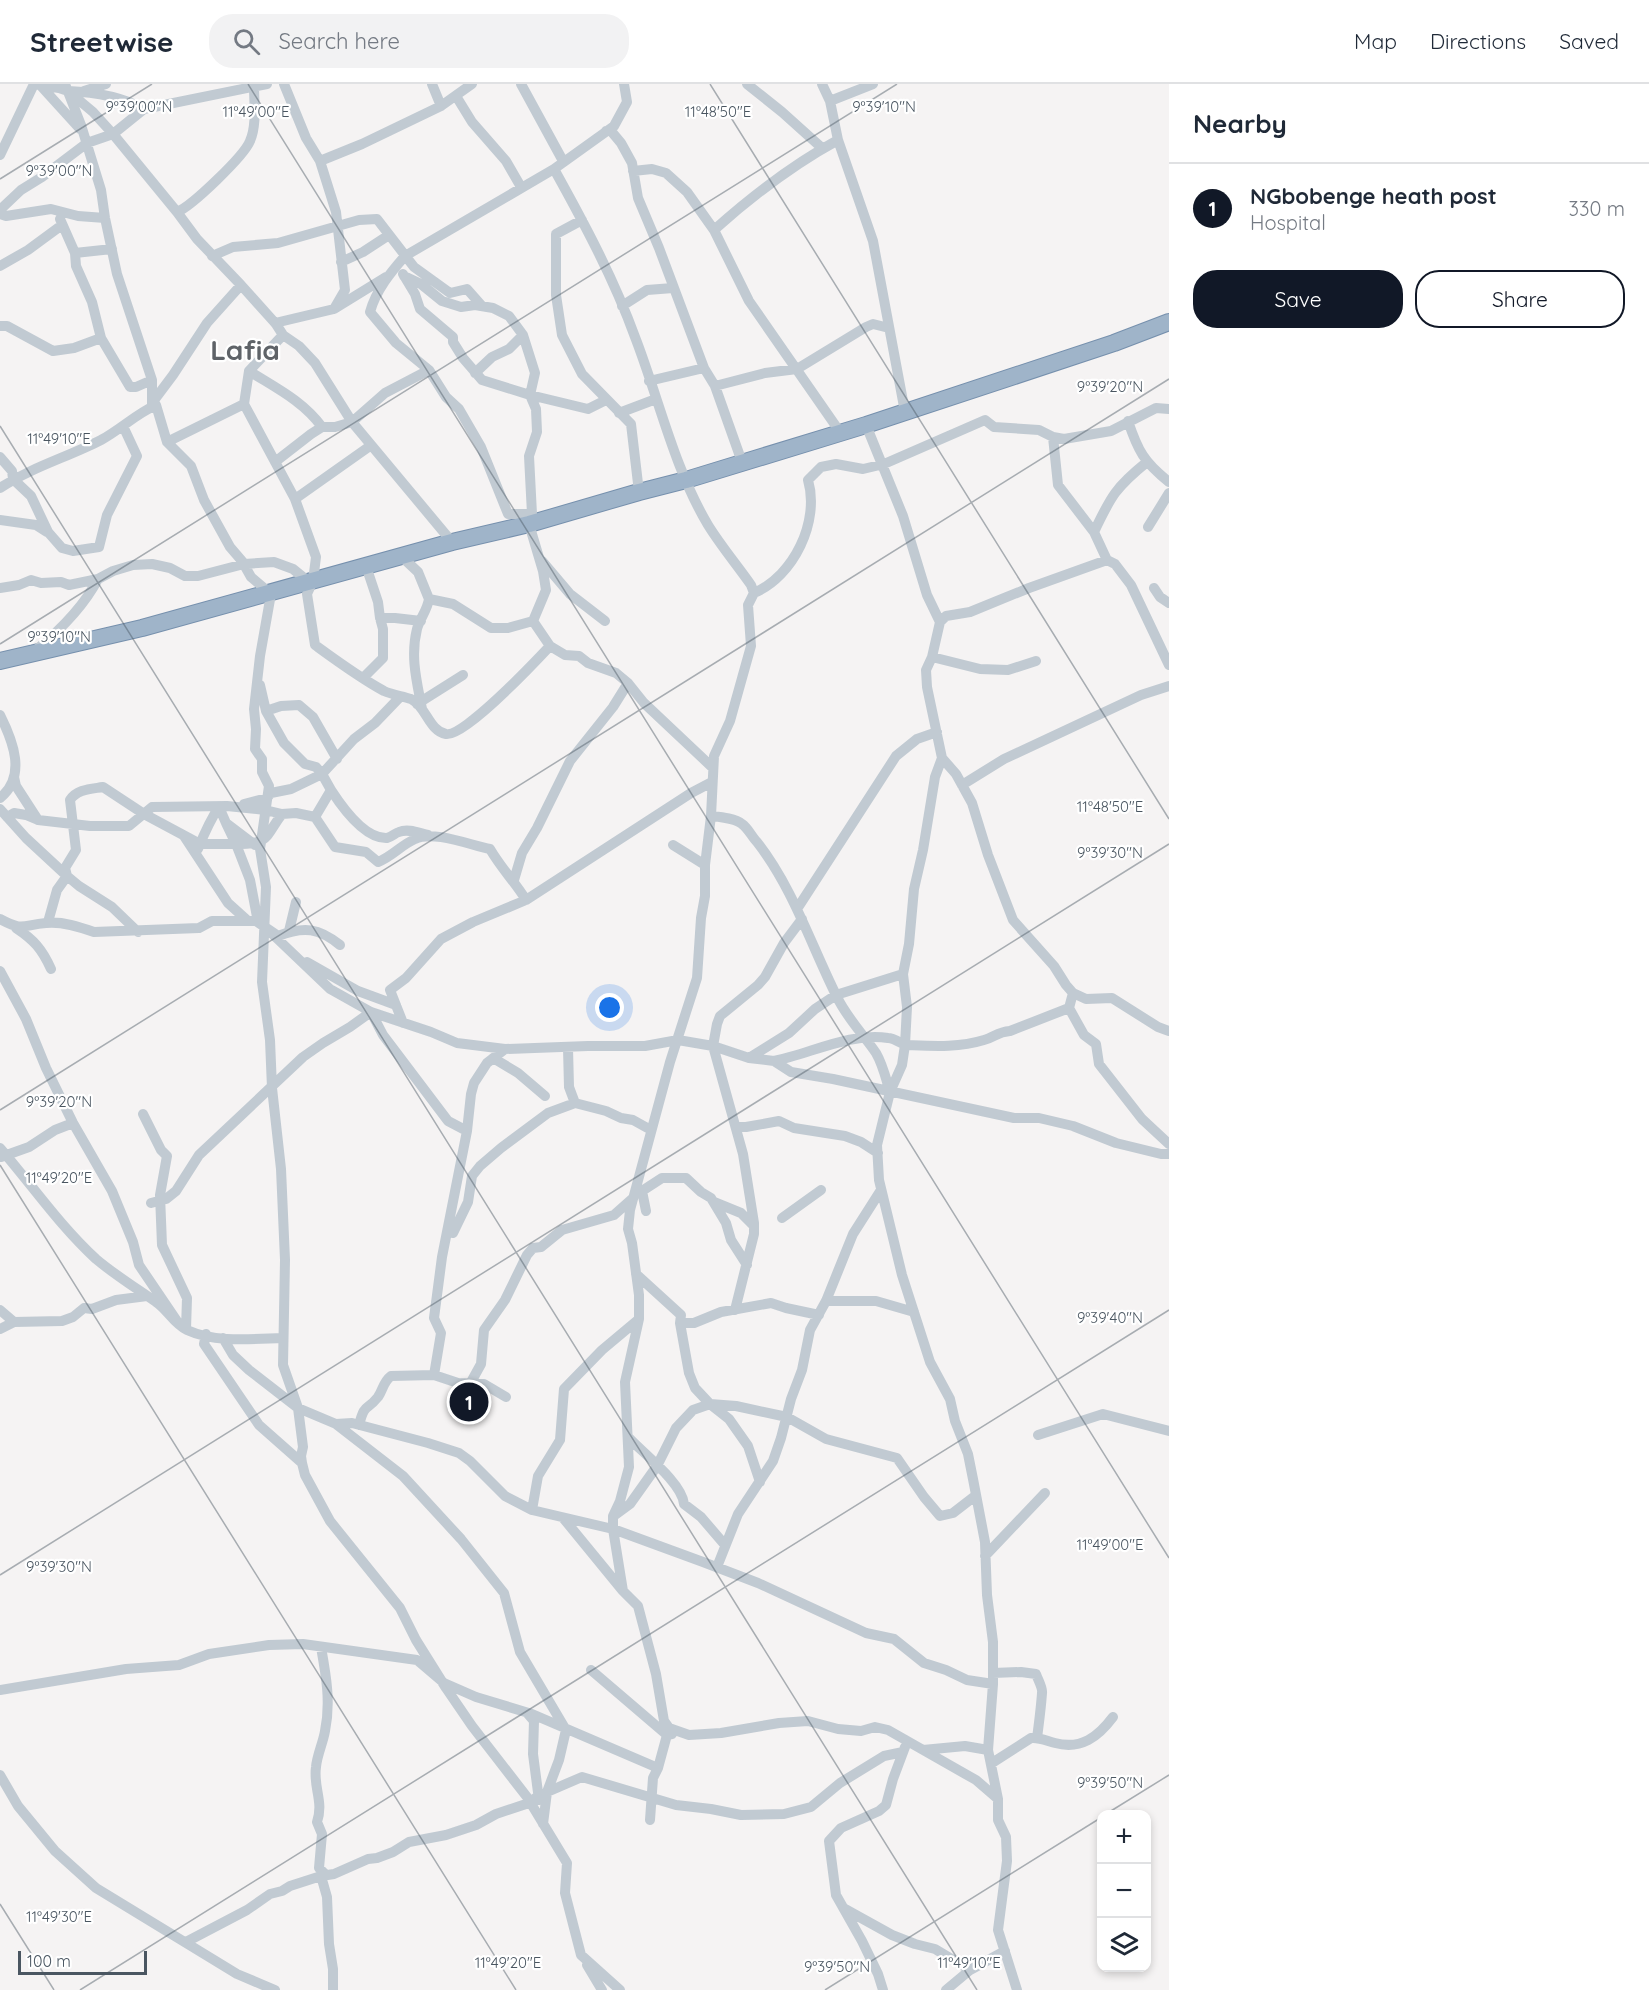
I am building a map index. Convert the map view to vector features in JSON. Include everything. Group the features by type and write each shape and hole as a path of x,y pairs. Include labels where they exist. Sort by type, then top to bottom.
{"highway":[{"path":"0,661 271,594 530,519 686,480 866,425 1169,322"}],"street":[{"path":"0,154 34,84 83,89 133,103 144,109"},
{"path":"83,89 106,84"},
{"path":"105,219 78,216 51,209 6,216 0,212 21,190 42,177 85,138 112,134 144,109 267,84"},
{"path":"284,84 306,138 320,161 339,225 345,290 334,309"},
{"path":"432,84 441,106"},
{"path":"320,161 362,144 441,106 472,84"},
{"path":"521,84 562,161"},
{"path":"530,519 508,514 497,482 471,426 459,409 446,397 429,370 396,343 370,312 389,275 405,256 554,169 562,161 614,126 627,102 624,84"},
{"path":"747,84 822,148"},
{"path":"822,84 830,101 838,140 873,241 905,412"},
{"path":"830,101 873,84"},
{"path":"40,85 85,138"},
{"path":"64,86 93,112 197,239 241,285 283,335 299,346 315,363 370,446 452,542"},
{"path":"64,86 85,138 102,190 105,219 117,274 152,380 154,404 167,442 191,466 212,516 251,577 271,594 260,656 254,709 255,749 262,759 262,772 269,786 258,845 266,887 257,923"},
{"path":"177,212 182,210 244,153 251,140 253,129 254,86"},
{"path":"456,96 472,122 506,161 521,187"},
{"path":"606,130 611,131 621,143 632,163 638,198 704,368 716,386 742,462"},
{"path":"714,230 741,206 822,148 838,140"},
{"path":"554,169 582,220 622,306 686,480 708,525 751,585 754,593"},
{"path":"633,171 652,169 666,173 687,192 714,230 748,301 840,432"},
{"path":"57,211 75,254 76,266 92,302 101,338 130,387 136,387 152,380"},
{"path":"212,256 232,247 278,243 359,220 377,219 414,267 450,293 466,289 482,306"},
{"path":"582,220 556,234 556,295 562,335 569,353 582,374 631,424 639,492"},
{"path":"0,266 28,250 62,225"},
{"path":"341,262 363,252 389,235"},
{"path":"75,254 112,249"},
{"path":"405,256 404,276 415,294 420,309 453,337 453,342 482,380 530,395 588,409 606,400"},
{"path":"275,323 334,309 389,275"},
{"path":"404,276 421,284 442,301 461,307 493,308 509,316 523,335 535,373 530,395 536,409 537,432 529,456 530,519 546,590 534,621"},
{"path":"0,488 13,479 101,440 154,404 207,322 241,285"},
{"path":"622,306 647,290 674,288"},
{"path":"716,386 765,373 797,369 866,327 873,324 889,328"},
{"path":"0,326 7,326 52,351 74,348 101,338"},
{"path":"283,335 249,371 244,404 296,500 316,557 307,594 315,645 363,678 420,705 438,731 447,735 456,733 490,706 550,646"},
{"path":"476,373 492,357 509,348 523,335"},
{"path":"649,381 704,368"},
{"path":"275,462 322,427 335,427 352,422 385,393 429,370"},
{"path":"249,371 291,396 314,416 322,427"},
{"path":"619,413 656,399"},
{"path":"167,442 244,404"},
{"path":"623,1591 612,1529 613,1516 620,1501 629,1467 625,1382 639,1319 639,1295 628,1228 632,1199 651,1130 697,978 714,756 730,721 751,646 748,605 754,593 767,588 790,563 809,524 812,491 808,480 821,467 836,465 863,470 884,464 985,420 994,427 1039,430 1053,437 1064,439 1111,431 1156,408 1169,409"},
{"path":"1128,421 1137,449 1147,462 1169,482"},
{"path":"866,425 884,464 903,516 927,595 940,622"},
{"path":"0,457 12,471 13,479 31,496 48,532 62,548 73,551 99,547 107,515 137,456 123,426"},
{"path":"1053,437 1058,485 1094,532 1107,560 1115,564 1131,585 1169,665"},
{"path":"296,500 370,446"},
{"path":"1094,532 1110,498 1122,482 1147,462"},
{"path":"1148,527 1169,494"},
{"path":"0,520 36,525 48,532"},
{"path":"535,548 546,568 570,594 605,621"},
{"path":"401,556 418,572 429,598 427,610 417,627 413,653 420,705"},
{"path":"1107,560 970,612 946,616 940,622 932,657 926,670 927,687 942,758 956,774 972,803 988,855 1013,920 1054,966 1073,993 1086,999 1112,998 1158,1027 1169,1031"},
{"path":"0,588 19,585 31,580 41,583 61,582 69,585 98,579 133,565 152,564 170,568 185,576 198,576 244,564 274,562 293,569 311,582"},
{"path":"363,678 382,658 383,629 378,602 366,566"},
{"path":"30,655 70,618 90,594 98,579"},
{"path":"1155,588 1160,597 1169,603"},
{"path":"429,598 453,604 490,628 508,628 534,621"},
{"path":"380,618 421,621"},
{"path":"534,621 550,646 565,655 579,656 588,663 616,673 628,683 644,703 713,768"},
{"path":"932,657 980,669 1008,670 1036,661"},
{"path":"420,705 463,675"},
{"path":"258,680 266,711 284,743 305,764 316,767 347,813 374,836 389,838 400,831 410,831 490,849 501,868 514,880 526,900"},
{"path":"514,880 522,853 570,761 613,707 628,683"},
{"path":"962,785 1004,759 1141,695 1169,686"},
{"path":"196,856 207,833 209,822 224,807 249,804 267,798 271,793 291,789 322,774 354,739 375,723 400,697"},
{"path":"266,711 281,706 299,705 313,717 337,759"},
{"path":"0,715 15,751 12,784 0,798"},
{"path":"735,1310 754,1227 746,1167 713,1046 717,1024 720,1016 765,977 800,914 896,756 917,739 937,732"},
{"path":"942,758 934,777 923,850 914,889 909,944 903,974 907,1007 902,1065 890,1092 878,1153 881,1190 902,1275 930,1362 950,1399 955,1421 968,1454 986,1556 987,1595 993,1642 988,1750 998,1799 998,1820 1006,1837 1007,1861 998,1930 1017,1990"},
{"path":"14,777 16,786 38,820"},
{"path":"403,1023 390,990 406,978 441,939 473,922 526,900 691,793 712,782"},
{"path":"48,922 57,890 67,876 65,868 76,850 70,800 72,796 84,790 103,787 144,814 200,844 258,845 270,835 282,814"},
{"path":"315,817 331,790"},
{"path":"3,813 90,826 129,826 152,807 224,807 265,810 282,814 296,813 315,817 335,847 366,852 378,862 393,856 413,840 428,835"},
{"path":"224,807 226,823 250,880 257,923 281,1169 285,1260 283,1365 298,1408 303,1447 301,1456 305,1474 330,1521 400,1608 417,1640 472,1726 538,1797 543,1824"},
{"path":"3,813 67,876 112,908 138,932"},
{"path":"711,816 723,817 742,824 768,857 811,936 819,961 836,995 850,1020 876,1054 890,1092"},
{"path":"226,823 258,845"},
{"path":"184,836 228,903 278,936 290,931 321,932 340,945"},
{"path":"673,845 705,865"},
{"path":"290,931 296,902"},
{"path":"0,919 29,937 42,951 51,969"},
{"path":"16,928 48,922 80,927 94,932 138,932 199,928 212,921 257,923 306,961 358,991 396,1005"},
{"path":"282,943 330,989 370,1012 432,1032 457,1043 505,1049 645,1046 678,1040 713,1046 749,1058 774,1061 864,1038 889,1038 904,1045 949,1047 984,1041 999,1032 1010,1032 1069,1008"},
{"path":"0,971 26,1019 46,1068 73,1123 112,1191 134,1242 139,1265 183,1327"},
{"path":"749,1058 789,1033 815,1009 836,995 903,974"},
{"path":"1073,993 1069,1008 1084,1035 1096,1044 1099,1064 1142,1119 1169,1144"},
{"path":"156,1202 166,1199 176,1191 199,1155 303,1057 370,1012"},
{"path":"370,1012 383,1035 448,1121 467,1131"},
{"path":"568,1048 569,1087 575,1103"},
{"path":"434,1375 441,1334 434,1318 443,1252 467,1131 471,1094 474,1083 487,1063 505,1049"},
{"path":"493,1058 518,1073 545,1096"},
{"path":"774,1061 791,1072 1014,1118 1039,1118 1073,1126 1116,1143 1169,1154"},
{"path":"443,1252 468,1202 472,1176 501,1148 548,1113 575,1103 633,1120 651,1130"},
{"path":"143,1114 161,1150 167,1156 156,1202 162,1245 187,1298 183,1327"},
{"path":"736,1127 779,1121 794,1128 845,1136 878,1153"},
{"path":"73,1123 56,1130 29,1147 2,1153 59,1222 95,1258 158,1303 183,1327 223,1338 282,1338"},
{"path":"457,1182 477,1170"},
{"path":"646,1211 642,1191 662,1178 686,1178 714,1202 741,1213 754,1227"},
{"path":"782,1218 821,1190"},
{"path":"717,1567 738,1514 773,1461 802,1370 810,1330 826,1301 853,1234 881,1190"},
{"path":"470,1384 481,1364 484,1330 505,1300 527,1254 533,1248 541,1247 562,1230 614,1215 632,1199"},
{"path":"714,1202 726,1223 731,1240 747,1265"},
{"path":"636,1274 681,1315 680,1323 689,1373 695,1388 729,1419 748,1446 760,1482"},
{"path":"0,1329 14,1322 62,1321 73,1317 84,1308 92,1309 116,1300 147,1296"},
{"path":"826,1301 876,1301 914,1312"},
{"path":"680,1323 694,1323 721,1312 771,1303 819,1315"},
{"path":"0,1310 14,1322"},
{"path":"532,1510 538,1476 560,1440 564,1389 602,1350 639,1319"},
{"path":"206,1335 204,1344 250,1414 268,1436 302,1463"},
{"path":"223,1338 233,1355 249,1370 298,1408 336,1424 403,1476 461,1539 504,1593 520,1652 566,1730 559,1760 538,1797"},
{"path":"358,1425 363,1409 378,1397 385,1381 391,1376 434,1375 458,1383 483,1384 506,1397"},
{"path":"613,1516 630,1504 657,1466 676,1428 693,1410 710,1404 736,1406 787,1417 826,1439 897,1458 940,1516 953,1513 975,1496"},
{"path":"1038,1435 1103,1414 1169,1431"},
{"path":"336,1424 352,1423 459,1453 470,1461 504,1496 532,1510 612,1529 717,1567 758,1583 866,1633 894,1639 924,1664 946,1670 968,1680 1021,1672 1036,1674 1043,1692 1040,1701 1037,1738"},
{"path":"629,1438 683,1496 684,1504 701,1517 725,1545"},
{"path":"986,1556 1045,1493"},
{"path":"564,1519 638,1606 656,1674 664,1721 672,1734 653,1778 650,1820"},
{"path":"0,1690 126,1669 179,1665 209,1654 269,1645 303,1644 417,1660 444,1683 477,1697 528,1713 658,1768"},
{"path":"321,1647 328,1696 325,1730 316,1766 315,1781 321,1810 317,1822 322,1834 319,1868 324,1876 327,1897 333,1990"},
{"path":"591,1670 672,1734 721,1733 779,1723 808,1721 838,1729 861,1731 880,1728 976,1780 998,1799"},
{"path":"528,1713 534,1721 533,1754 543,1824 567,1863 565,1893 581,1955 602,1990"},
{"path":"992,1763 1026,1741 1037,1738 1061,1745 1077,1745 1101,1733 1113,1718"},
{"path":"883,1990 862,1941 836,1895 829,1841 841,1828 879,1811 886,1805 903,1752 909,1742"},
{"path":"922,1750 965,1746 988,1750"},
{"path":"186,1942 247,1910 270,1894 334,1874 368,1858 377,1858 409,1842 447,1835 582,1778 676,1804 741,1815 784,1814 811,1807 840,1783 884,1756 903,1752"},
{"path":"0,1775 18,1806 55,1851 96,1888 237,1974 275,1990"},
{"path":"843,1907 892,1935 935,1949 970,1970"},
{"path":"946,1990 970,1970 1005,1951"},
{"path":"581,1955 620,1990"}],"place":[{"name":"NGbobenge heath post","path":"469,1402"}],"district":[{"name":"Lafia","path":"245,350"}]}
